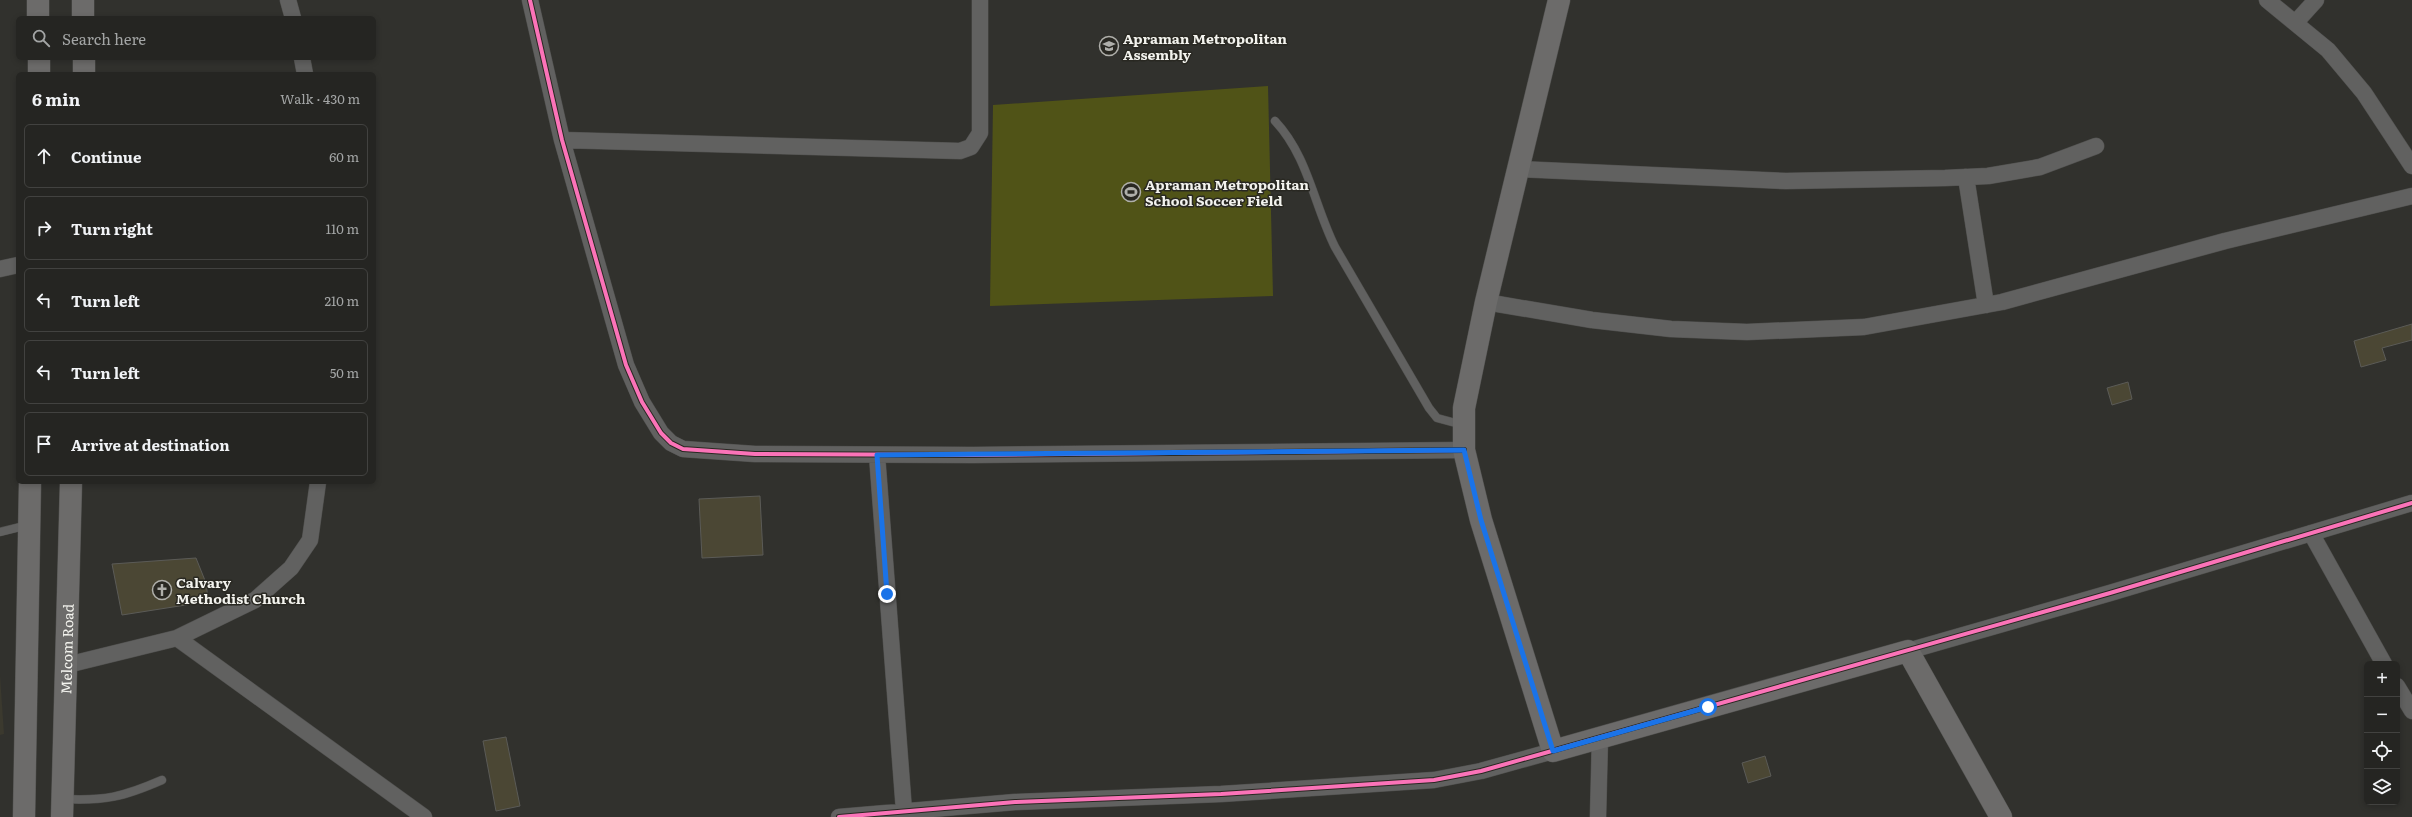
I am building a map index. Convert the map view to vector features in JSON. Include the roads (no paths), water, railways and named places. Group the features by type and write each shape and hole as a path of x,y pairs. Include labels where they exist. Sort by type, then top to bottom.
{"street":[{"path":"38,0 38,16"},
{"path":"83,0 83,16"},
{"path":"288,0 292,16"},
{"path":"530,0 562,140 626,365 642,402 661,433 671,443 683,449 755,454 877,455 1464,450"},
{"path":"562,140 960,151 971,147 980,133 980,0"},
{"path":"1553,751 1481,520 1464,450 1464,408 1486,302 1559,0"},
{"path":"2267,0 2296,22 2328,50 2364,93 2412,166"},
{"path":"2296,22 2316,0"},
{"path":"39,60 39,72"},
{"path":"84,60 84,72"},
{"path":"302,60 305,72"},
{"path":"1519,169 1786,181 1988,176 2040,167 2096,146"},
{"path":"1966,176 1986,305"},
{"path":"1486,302 1592,320 1671,329 1747,332 1864,326 1986,305 2225,241 2412,196"},
{"path":"0,268 16,265"},
{"path":"877,455 904,811"},
{"path":"24,817 30,484"},
{"name":"Melcom Road","path":"62,808 71,484"},
{"path":"67,665 177,638 255,600 291,568 310,540 316,506 318,484"},
{"path":"839,817 1015,802 1221,794 1434,780 1481,771 1908,650 2412,503"},
{"path":"2311,533 2382,661"},
{"path":"177,638 424,817"},
{"path":"1908,650 2001,817"},
{"path":"2400,691 2412,711"},
{"path":"1598,817 1600,737"}],"lane":[{"path":"1275,121 1289,136 1300,156 1324,226 1335,247 1429,408 1437,418 1464,425"},
{"path":"0,532 30,525"},
{"path":"62,808 126,795 162,780"}],"place":[{"name":"Apraman Metropolitan Assembly","path":"1109,46"},
{"name":"Apraman Metropolitan School Soccer Field","path":"1131,192"},
{"name":"Calvary Methodist Church","path":"162,590"}]}
